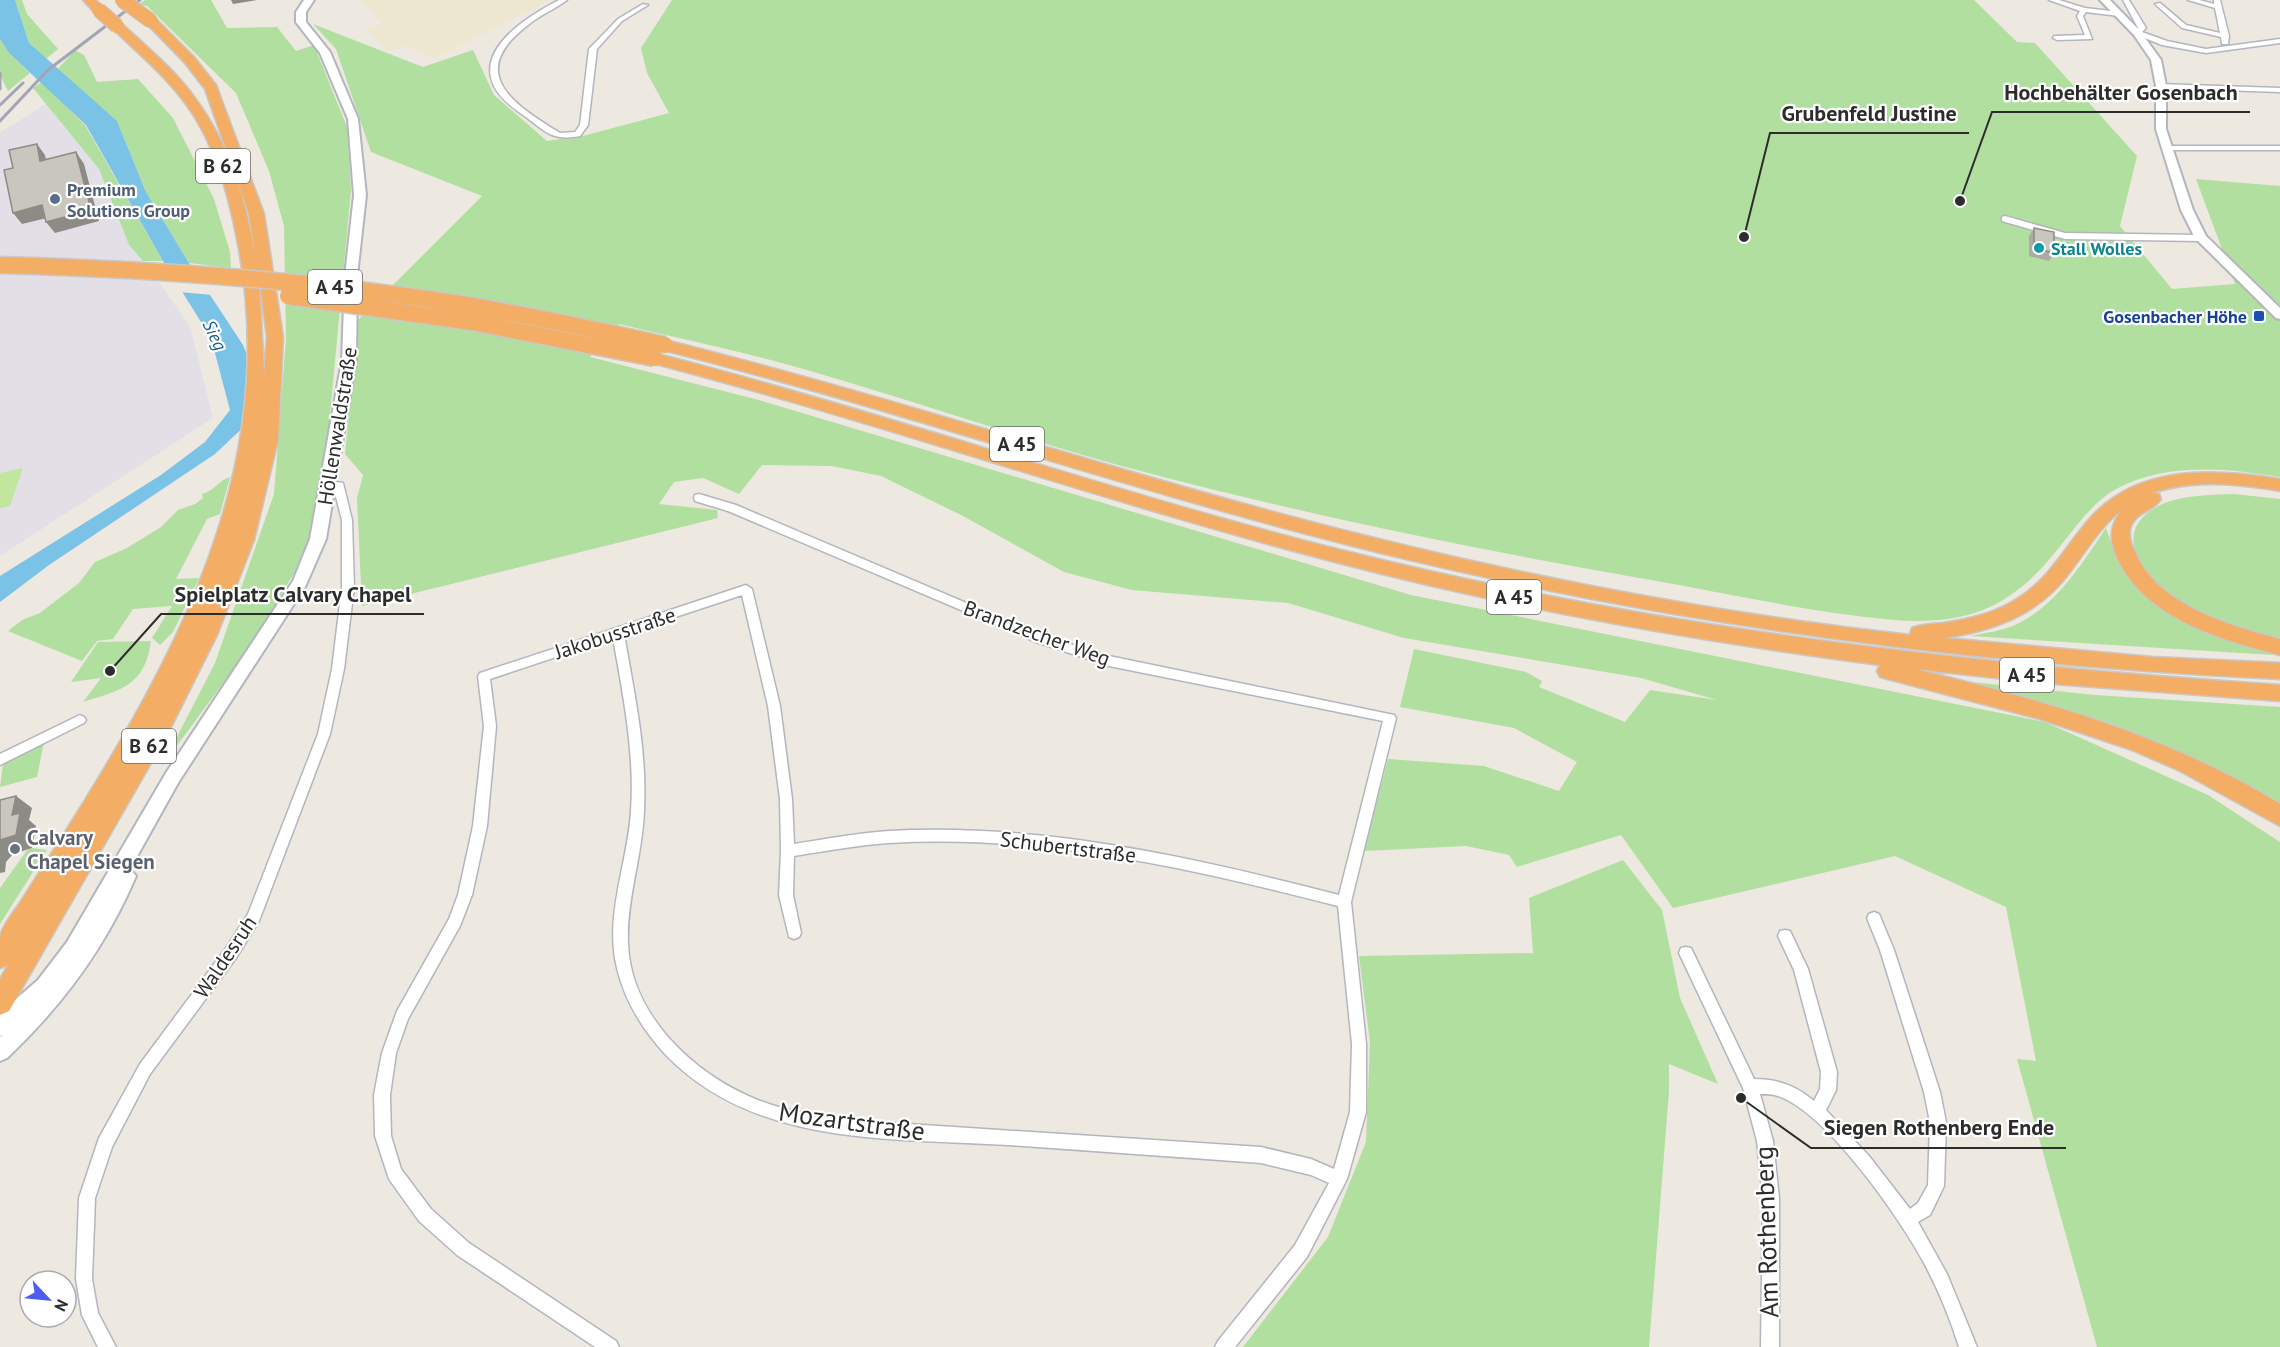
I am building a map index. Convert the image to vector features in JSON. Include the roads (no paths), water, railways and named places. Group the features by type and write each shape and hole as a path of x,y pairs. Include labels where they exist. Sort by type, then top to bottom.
{"highway":[{"path":"89,0 99,10 122,24"},
{"name":"B 62","path":"0,957 134,736 185,640 254,475 275,374 267,256 252,199 220,118 217,101 208,83 151,21 121,0"},
{"name":"B 62","path":"4,1016 186,680 234,574 251,524 256,375 253,296 242,224 222,162 191,101 122,24 121,0"},
{"name":"B 62","path":"122,24 186,79 220,118"},
{"name":"A 45","path":"0,265 204,274 321,285 516,314 659,352 786,393 1335,556 1593,613 1775,645 2033,676 2280,693"},
{"name":"A 45","path":"0,278 192,287 309,298 659,352 807,381 1143,483 1370,544 1600,594 1846,633 2028,654 2280,671"},
{"path":"1846,633 1936,631 1971,627 2000,617 2040,593 2054,579 2103,514 2141,490 2197,478 2241,479 2280,485"},
{"path":"2280,493 2229,487 2171,492 2130,511 2122,522 2120,539 2132,566 2167,601 2212,626 2280,647"},
{"path":"1775,645 2016,702 2100,728 2201,770 2280,816"}],"street":[{"name":"Höllenwaldstraße","path":"4,1016 45,987 74,948 149,822 172,778 300,583 318,539 350,360 351,276 360,195 356,133 346,101 325,52 301,22 301,12 309,0"},
{"path":"564,0 521,27 505,42 497,57 495,70 496,84 504,94 559,136 578,134 584,125 593,49 620,20 645,5"},
{"path":"2052,0 2084,10 2119,14"},
{"path":"2105,0 2137,33 2156,60 2161,86 2161,129 2187,210 2201,238 2280,315"},
{"path":"2126,0 2142,28 2137,33"},
{"path":"2192,0 2218,3 2225,36 2224,49"},
{"path":"2158,3 2184,27 2225,36"},
{"path":"2056,38 2089,37 2080,16 2084,10"},
{"path":"2137,33 2185,48 2206,51 2280,41"},
{"path":"2161,86 2280,90"},
{"path":"2168,148 2280,148"},
{"path":"2005,219 2065,236 2201,238"},
{"name":"Waldesruh","path":"107,1347 90,1315 84,1279 87,1198 105,1144 145,1069 231,953 254,917 324,734 338,669 348,587 347,520 339,486 329,485"},
{"name":"Brandzecher Weg","path":"699,498 732,508 1040,639 1097,657 1390,718 1344,902"},
{"name":"Jakobusstraße","path":"610,1347 452,1241 425,1215 395,1173 383,1136 382,1095 389,1053 402,1016 455,922 465,895 480,826 490,726 484,676 746,589 774,705 786,799 788,851"},
{"name":"Mozartstraße","path":"618,632 637,746 638,810 633,856 619,927 623,968 641,1014 672,1053 718,1087 772,1112 810,1121 893,1131 1261,1155 1311,1167 1339,1179"},
{"path":"0,760 80,720"},
{"name":"Höllenwaldstraße","path":"0,1051 59,990 88,952 112,914 149,822"},
{"name":"Schubertstraße","path":"788,851 890,837 1051,840 1218,869 1344,902"},
{"path":"788,851 786,895 794,933"},
{"path":"1224,1347 1301,1251 1339,1179 1358,1112 1359,1044 1344,902"},
{"path":"1874,918 1887,950 1932,1092 1938,1122 1936,1186 1924,1209 1908,1219"},
{"path":"1785,936 1801,969 1829,1072 1828,1090 1817,1111"},
{"name":"Am Rothenberg","path":"1686,953 1750,1087 1765,1141 1771,1198 1770,1347"},
{"path":"1750,1087 1779,1088 1817,1111 1877,1178 1908,1219 1931,1258 1968,1347"}],"water":[{"name":"Sieg","path":"0,0 15,0 29,43 117,121 146,192 243,345 256,378 252,419 215,454 49,565 0,602 0,576 161,475 205,442 230,410 211,338 163,261 86,125 9,53 0,39"}],"railway":[{"path":"0,121 48,70 140,0"},
{"path":"0,73 0,89"},
{"path":"0,105 23,83"}],"place":[{"name":"Premium Solutions Group","path":"55,199"},
{"name":"Hochbehälter Gosenbach","path":"1960,201"},
{"name":"Grubenfeld Justine","path":"1744,237"},
{"name":"Stall Wolles","path":"2039,248"},
{"name":"Gosenbacher Höhe","path":"2259,316"},
{"name":"Spielplatz Calvary Chapel","path":"110,671"},
{"name":"Calvary Chapel Siegen","path":"15,849"},
{"name":"Siegen Rothenberg Ende","path":"1741,1098"}]}
